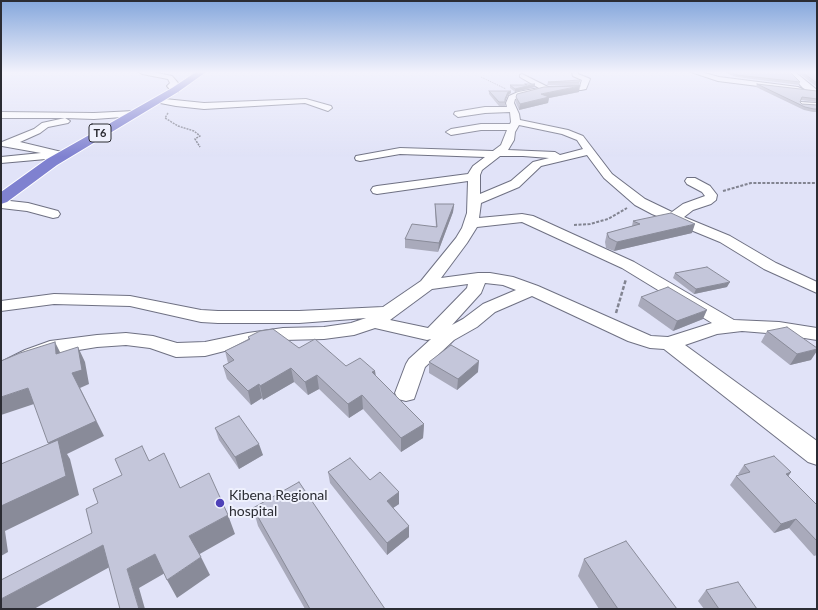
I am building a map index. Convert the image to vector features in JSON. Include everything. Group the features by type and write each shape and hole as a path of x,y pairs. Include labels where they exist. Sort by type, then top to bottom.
{"highway":[{"name":"T6","path":"1,199 60,155 157,100"}],"street":[{"path":"160,100 176,104 215,106 306,101 328,108"},
{"path":"1,371 32,355 50,348 97,341 126,339 153,342 176,350 205,349 248,339 283,334 324,333 354,329 374,322 427,285 462,240 471,224 474,213 475,178 477,168 505,148 514,119 511,100"},
{"path":"804,104 817,105"},
{"path":"458,114 485,110 573,134 580,138 608,176 628,193 645,204 724,239 770,266 817,288"},
{"path":"1,115 134,114"},
{"path":"1,124 45,115"},
{"path":"4,144 37,131 48,124 107,115"},
{"path":"451,132 514,119"},
{"path":"4,144 24,146 60,155"},
{"path":"360,158 400,151 497,154 523,153 564,157"},
{"path":"475,201 515,184 537,164 590,151"},
{"path":"1,166 7,160 60,155"},
{"path":"377,190 475,178"},
{"path":"674,218 688,207 706,201 712,195 706,189 691,181"},
{"path":"1,204 28,207 53,214"},
{"path":"471,224 522,218 535,222 637,270 730,326"},
{"path":"427,285 478,278 490,278 507,281 532,290 617,329 650,342 669,343 715,328 730,326 758,326 817,334"},
{"path":"374,322 428,334 435,332 474,289 478,278"},
{"path":"406,394 416,364 447,336 470,323 489,308 532,290"},
{"path":"1,306 54,299 130,301 201,316 218,317 312,317 390,312"},
{"path":"669,343 817,455"}],"path":[{"path":"176,104 172,106 166,118 178,126 194,131 200,136 195,139 200,148"},
{"path":"723,191 751,183 817,183"},
{"path":"554,231 574,225 594,223 608,219 622,210 645,204"},
{"path":"617,329 616,313 626,280 637,270"}],"building":[{"path":"498,100 505,100 505,102 499,102"},
{"path":"518,100 535,100 520,104"},
{"path":"791,100 801,100 802,104 817,105 817,109 805,107"},
{"path":"435,204 454,204 439,243 405,239 412,224 437,227"},
{"path":"671,213 695,224 617,242 609,238 607,233 640,224 633,221"},
{"path":"707,267 730,282 696,289 675,273"},
{"path":"668,287 707,310 677,321 641,297"},
{"path":"787,327 817,349 797,354 767,331"},
{"path":"273,329 299,348 315,339 346,366 360,358 375,371 372,372 424,424 401,438 362,395 348,404 317,375 305,382 291,368 260,386 259,384 248,391 223,366 234,360 225,351 250,339 248,337 260,331"},
{"path":"55,342 56,354 78,347 82,370 72,373 96,421 48,443 28,388 1,397 1,361 20,353"},
{"path":"451,345 479,361 458,379 429,362"},
{"path":"239,416 259,444 235,457 215,428"},
{"path":"58,440 66,476 1,506 1,464"},
{"path":"142,446 149,461 164,453 180,488 209,473 228,515 189,536 201,557 167,580 155,554 127,569 139,609 120,609 103,545 1,599 1,580 92,533 86,509 98,503 93,489 122,475 115,459"},
{"path":"774,456 791,472 786,474 817,505 817,541 796,519 781,524 736,476 750,472 744,465"},
{"path":"350,458 370,480 380,472 399,492 387,501 409,526 387,543 328,472"},
{"path":"299,482 385,609 310,609 253,508"},
{"path":"626,541 677,609 618,609 584,559"},
{"path":"738,582 757,609 719,609 706,590"}],"place":[{"name":"Kibena Regional hospital","path":"220,503"}]}
